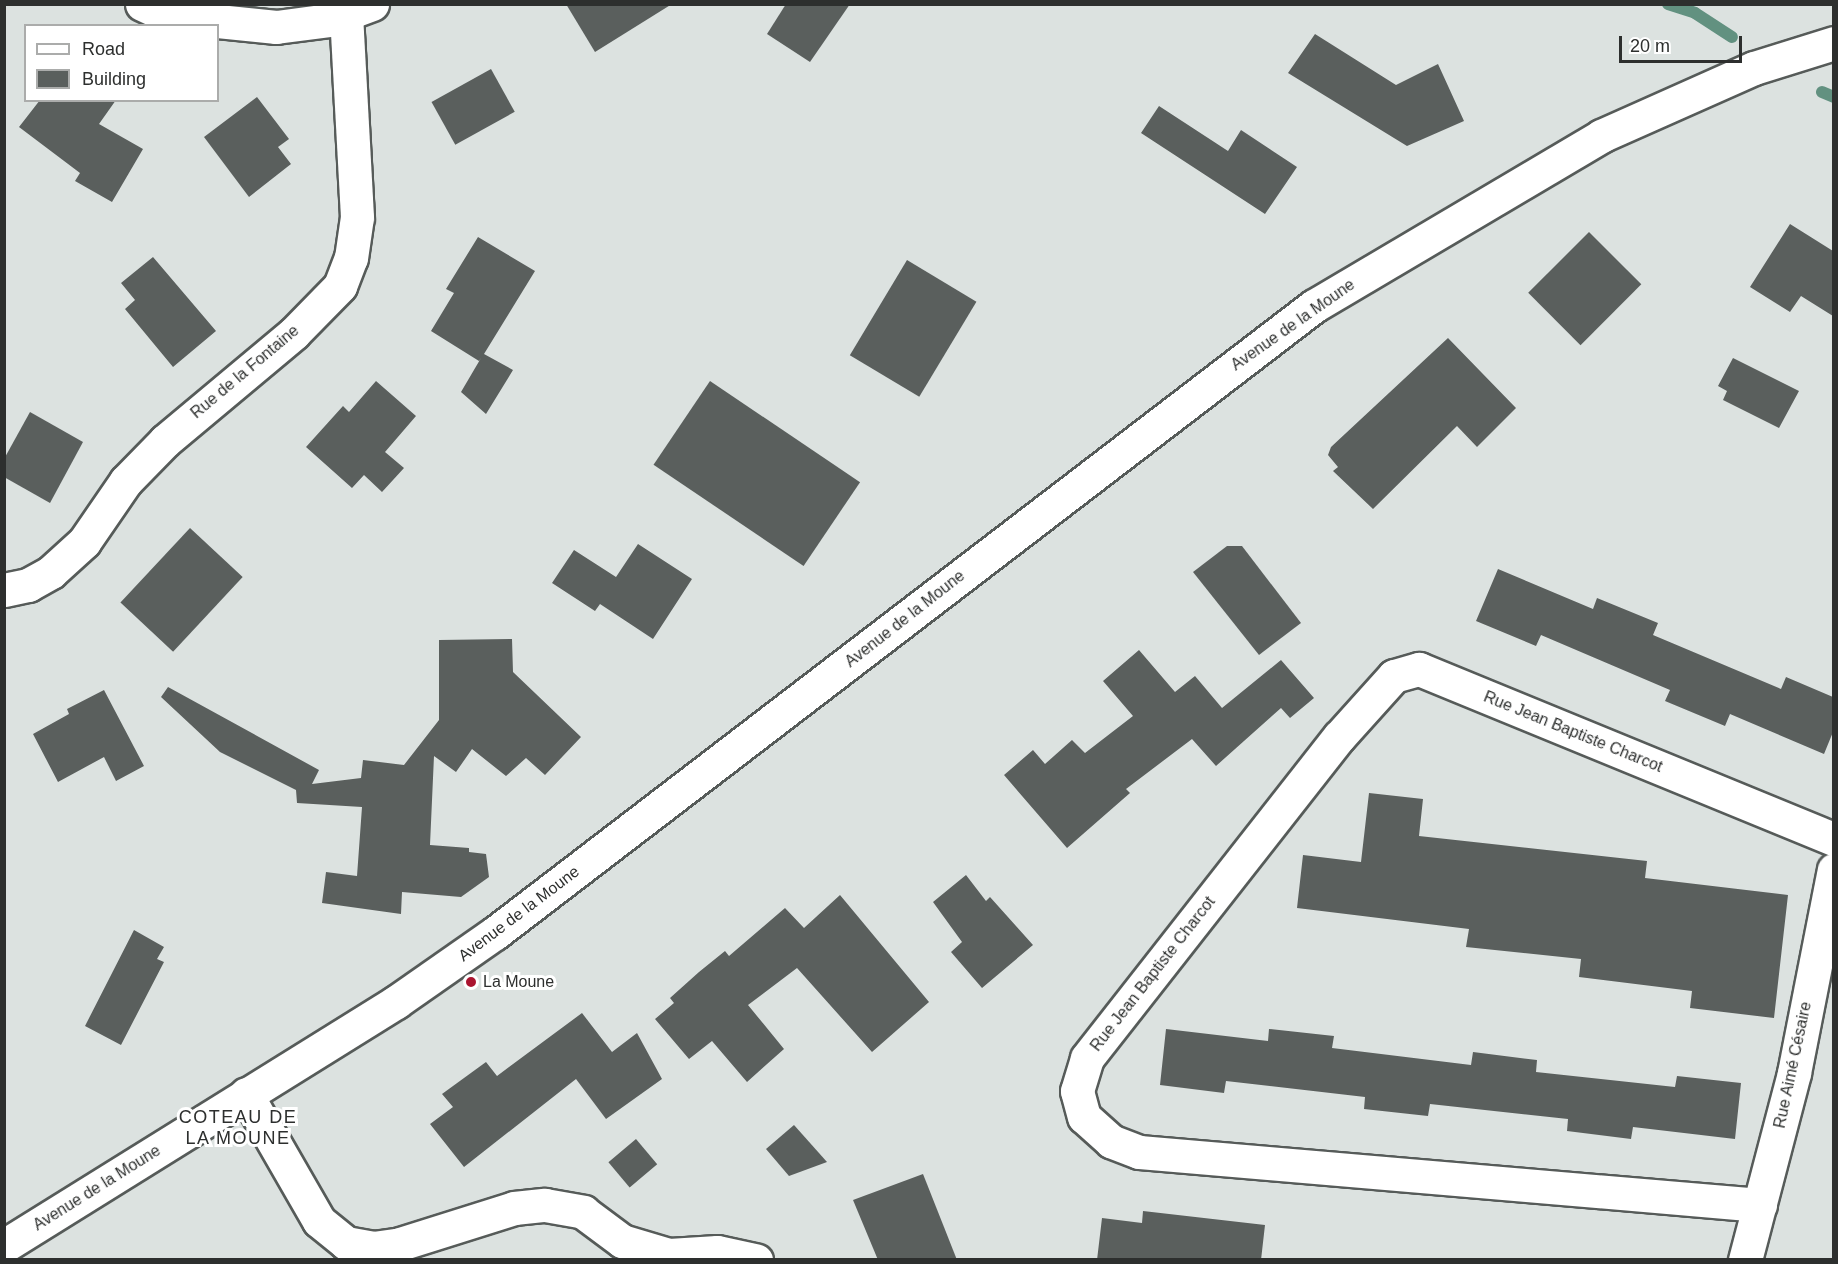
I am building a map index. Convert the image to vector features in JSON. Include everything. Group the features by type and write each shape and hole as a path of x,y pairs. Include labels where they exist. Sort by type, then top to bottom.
{"street":[{"path":"142,4 168,16 276,27 329,20 359,9"},
{"name":"Rue de la Fontaine","path":"4,590 28,585 51,572 84,542 126,481 165,441 294,333 340,286 351,258 357,217 359,9"},
{"name":"Avenue de la Moune","path":"4,1246 425,983 495,933 1314,306 1620,127 1754,68 1833,43"},
{"name":"Rue Jean Baptiste Charcot","path":"1760,1205 1139,1152 1111,1141 1084,1117 1077,1091 1087,1058 1339,737 1394,676 1419,669 1833,839"},
{"name":"Rue Aimé Césaire","path":"1745,1260 1794,1073 1833,870"},
{"path":"246,1094 320,1221 346,1243 373,1248 400,1244 514,1208 545,1205 583,1212 622,1241 669,1255 717,1252 756,1260"}],"building":[{"path":"566,4 672,4 595,52"},
{"path":"786,4 850,4 810,62 767,34"},
{"path":"1315,34 1396,85 1438,64 1464,121 1407,146 1288,73"},
{"path":"491,69 515,112 455,145 432,102"},
{"path":"257,97 289,139 278,147 291,164 249,197 204,137"},
{"path":"38,102 115,102 99,124 143,149 112,202 75,181 80,173 19,127"},
{"path":"1159,106 1228,151 1241,130 1297,167 1265,214 1141,133"},
{"path":"1790,224 1833,251 1833,316 1801,296 1790,312 1750,287"},
{"path":"1589,232 1641,284 1581,345 1528,293"},
{"path":"478,237 535,271 484,354 513,370 486,414 461,392 481,358 479,361 431,331 454,293 446,289"},
{"path":"153,257 216,331 173,367 125,309 135,300 121,283"},
{"path":"907,260 976,302 919,397 850,355"},
{"path":"1448,338 1516,408 1477,447 1457,426 1373,509 1333,471 1338,467 1328,455 1331,447"},
{"path":"1733,358 1799,391 1779,428 1723,400 1727,391 1718,386"},
{"path":"376,381 416,416 385,452 404,468 382,492 364,475 352,488 306,447 343,406 349,412"},
{"path":"710,381 860,482 804,566 654,465"},
{"path":"30,412 83,442 50,503 4,477 4,459"},
{"path":"190,528 243,577 173,652 120,603"},
{"path":"638,544 692,579 653,639 600,604 595,611 552,583 574,550 616,577"},
{"path":"1227,546 1242,546 1301,623 1259,655 1193,572"},
{"path":"1498,569 1593,609 1597,598 1658,623 1653,635 1781,689 1786,677 1833,697 1833,732 1824,754 1730,714 1725,726 1665,701 1670,690 1541,635 1536,646 1476,621"},
{"path":"512,639 513,672 581,737 545,775 526,758 506,776 472,749 456,772 434,756 430,845 469,848 469,852 486,854 489,877 461,897 402,892 401,914 322,903 326,872 357,876 362,807 297,803 296,790 220,752 161,697 168,687 319,770 312,784 361,778 363,760 404,765 439,720 439,640"},
{"path":"1139,650 1175,692 1195,676 1222,708 1281,660 1314,698 1290,718 1281,708 1216,766 1192,739 1126,789 1130,793 1067,848 1004,775 1033,750 1045,764 1072,740 1085,753 1133,716 1103,681"},
{"path":"104,690 144,766 116,781 104,757 58,782 33,734 69,714 67,709"},
{"path":"1369,793 1423,799 1419,836 1647,861 1645,878 1788,895 1774,1018 1690,1008 1692,991 1579,977 1581,959 1466,947 1469,929 1297,908 1303,855 1361,862"},
{"path":"966,875 986,901 990,897 1033,945 982,988 951,952 962,942 933,902"},
{"path":"840,895 929,1002 872,1052 797,968 748,1005 784,1049 747,1082 712,1041 689,1059 655,1019 674,1003 670,998 725,951 729,956 785,908 804,928"},
{"path":"134,930 164,947 157,959 164,962 121,1045 85,1026"},
{"path":"582,1013 612,1052 637,1033 662,1079 606,1119 576,1079 464,1167 430,1124 453,1107 442,1094 486,1062 497,1076"},
{"path":"1166,1029 1268,1041 1269,1029 1334,1036 1332,1048 1471,1065 1473,1052 1537,1060 1536,1072 1675,1087 1677,1076 1741,1083 1735,1139 1633,1127 1631,1139 1567,1131 1568,1119 1430,1104 1428,1116 1364,1109 1365,1097 1226,1081 1224,1093 1160,1085"},
{"path":"794,1125 827,1162 789,1176 766,1149"},
{"path":"636,1139 657,1164 630,1187 608,1162"},
{"path":"923,1174 957,1260 878,1260 853,1200"},
{"path":"1143,1211 1265,1225 1261,1260 1097,1260 1102,1218 1142,1223"}],"waterway":[{"path":"1668,4 1695,13 1732,37"},
{"path":"1822,92 1834,97"}],"place":[{"name":"La Moune","path":"471,982"}],"district":[{"name":"COTEAU DE LA MOUNE","path":"238,1128"}]}
